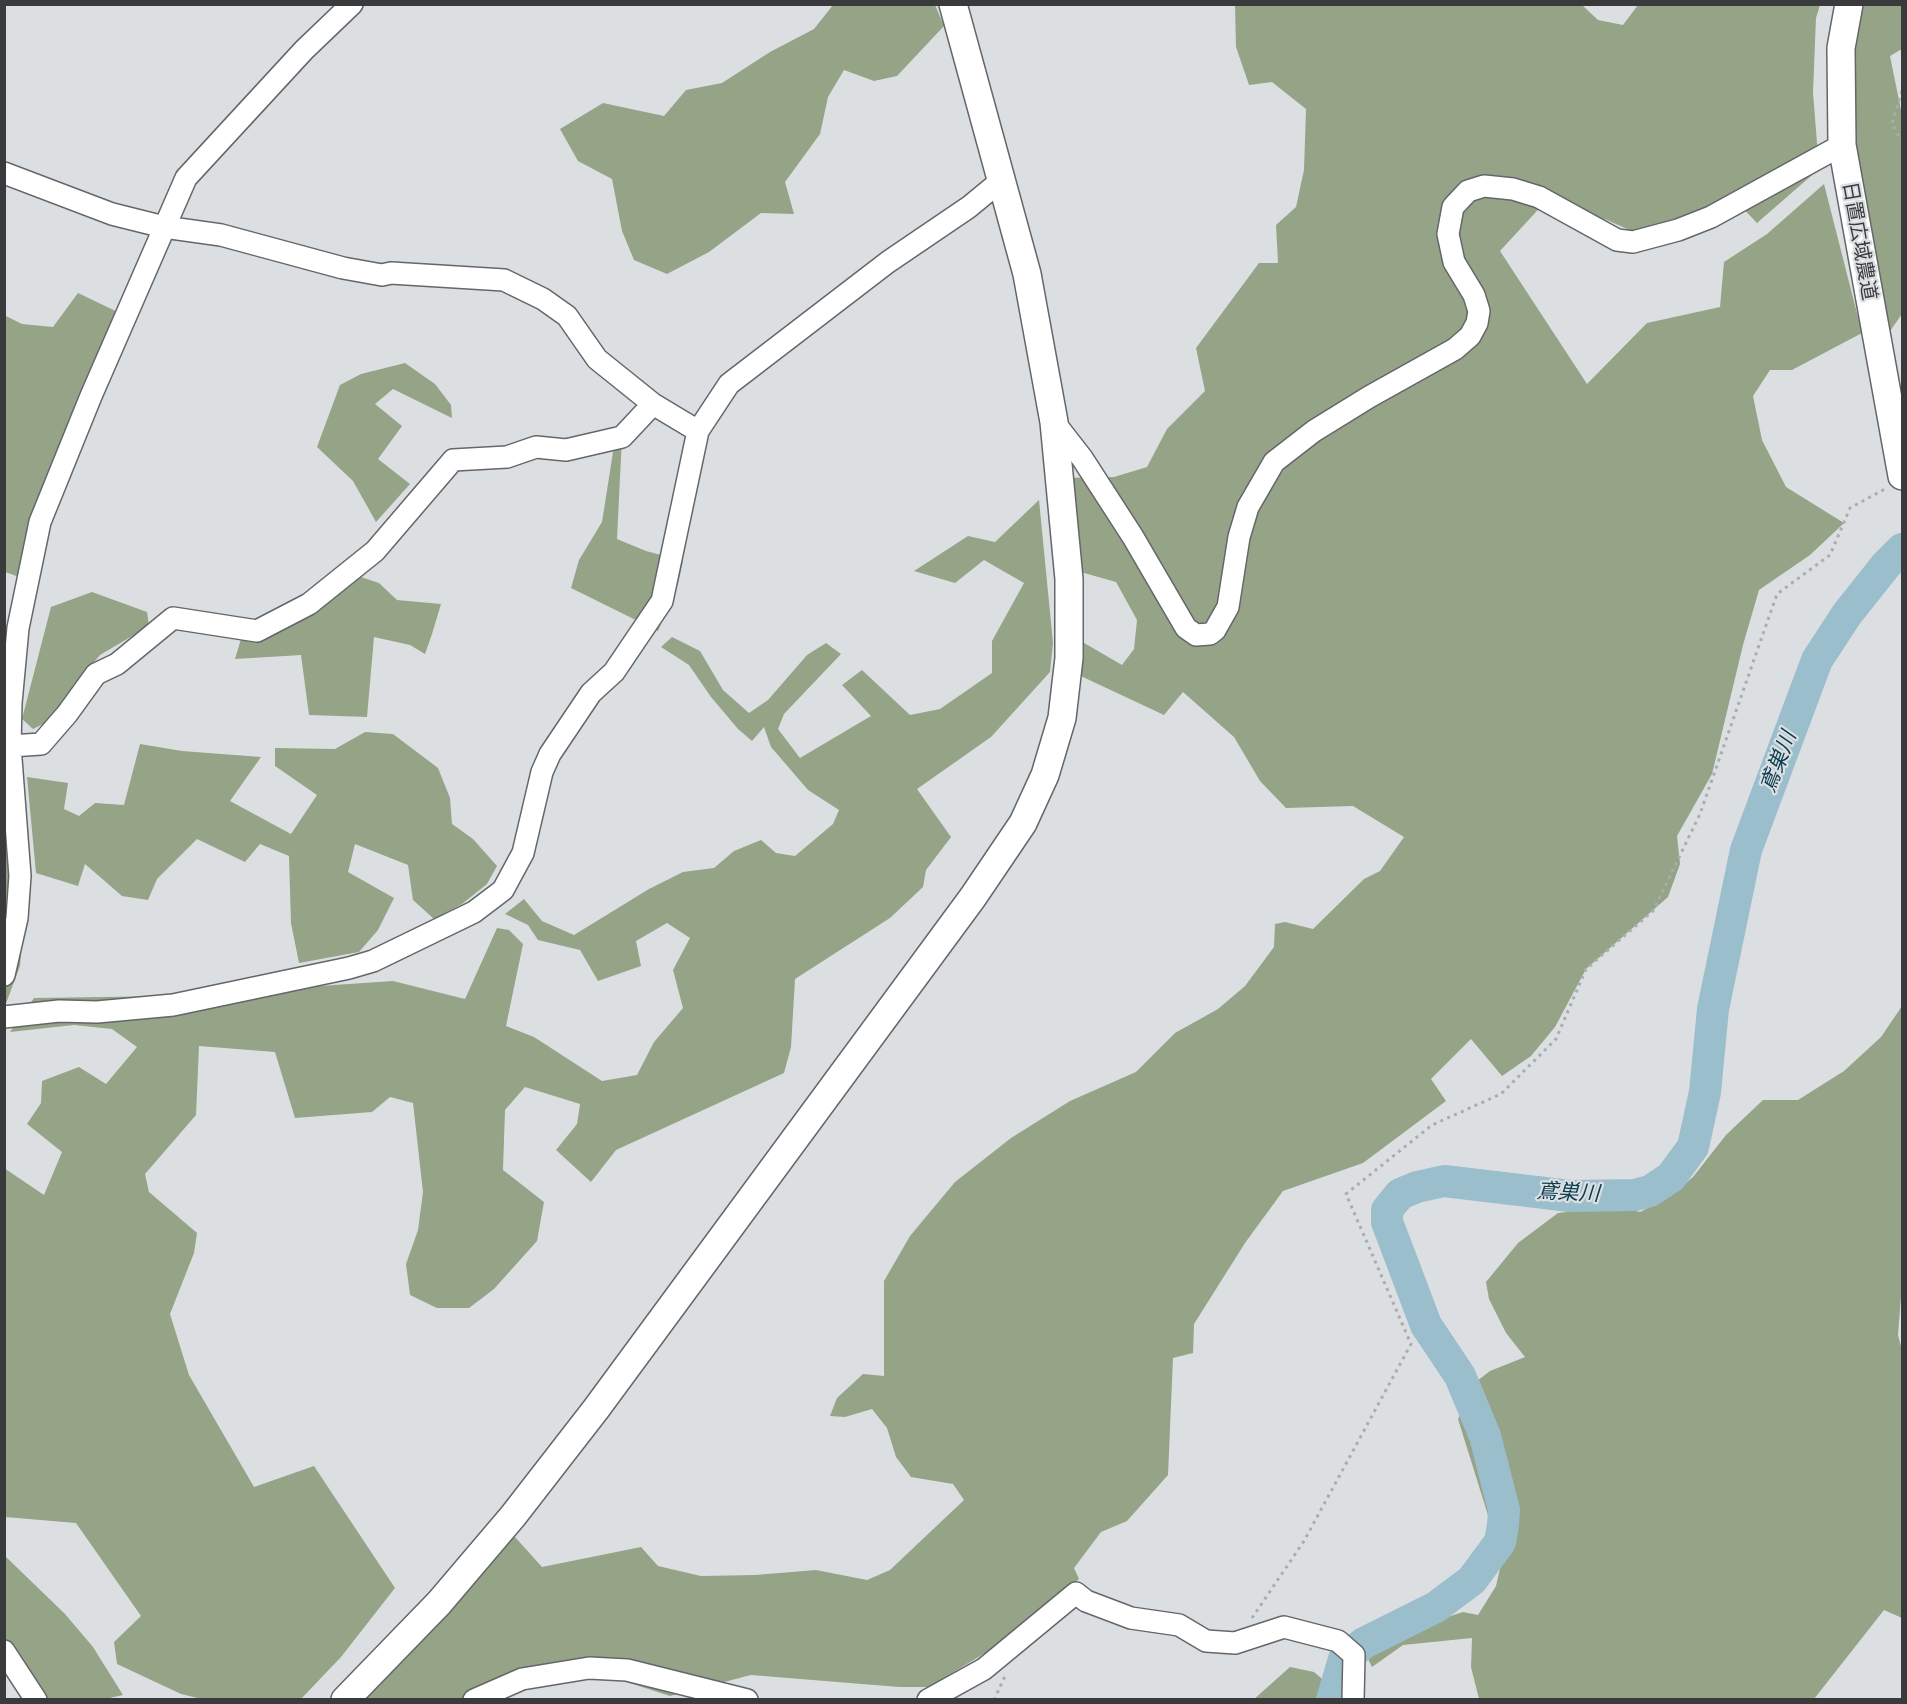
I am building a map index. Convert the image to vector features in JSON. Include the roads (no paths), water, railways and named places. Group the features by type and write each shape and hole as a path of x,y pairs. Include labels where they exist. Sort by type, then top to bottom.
{"street":[{"path":"4,975 17,918 20,876 10,818 10,746 18,628 40,522 91,396 186,178 303,50 352,4"},
{"path":"345,1700 439,1603 513,1516 582,1427 959,917 1023,823 1045,775 1062,718 1069,658 1069,579 1054,422 1027,274 953,4"},
{"name":"日置広域農道","path":"1849,4 1841,48 1842,145 1900,476"},
{"path":"1054,422 1082,458 1133,537 1186,628 1196,635 1210,634 1215,630 1228,607 1239,537 1248,507 1274,462 1314,431 1455,349 1470,336 1478,323 1479,311 1454,262 1448,234 1453,207 1468,191 1484,186 1513,189 1539,197 1617,240 1633,242 1678,230 1711,217 1842,145"},
{"path":"4,173 112,214 164,227 220,234 343,268 382,275 391,273 504,280 543,299 567,316 597,359 652,404 698,432"},
{"path":"4,1017 59,1011 98,1012 173,1005 349,968 373,961 474,912 503,890 523,853 542,772 550,754 591,693 614,672 662,601 675,549 698,432 729,384 888,262 969,207 1003,180"},
{"path":"10,746 41,744 67,714 96,674 117,664 173,618 257,631 309,604 375,551 453,460 507,457 536,447 566,450 622,437 652,404"},
{"path":"928,1700 984,1668 1076,1593 1086,1601 1131,1618 1179,1625 1206,1641 1235,1643 1284,1628 1338,1641 1354,1655 1353,1700"},
{"path":"4,1652 36,1700"},
{"path":"474,1700 522,1679 589,1668 627,1670 747,1700"}],"waterway":[{"name":"鳶巣川","path":"1332,1700 1344,1659 1364,1643 1436,1607 1472,1580 1500,1542 1503,1525 1504,1510 1485,1436 1460,1376 1426,1325 1387,1222 1387,1210 1400,1194 1417,1187 1444,1181 1570,1196 1635,1195 1650,1191 1671,1177 1693,1147 1705,1092 1713,1009 1746,850 1817,660 1847,614 1886,565 1902,549"}]}
